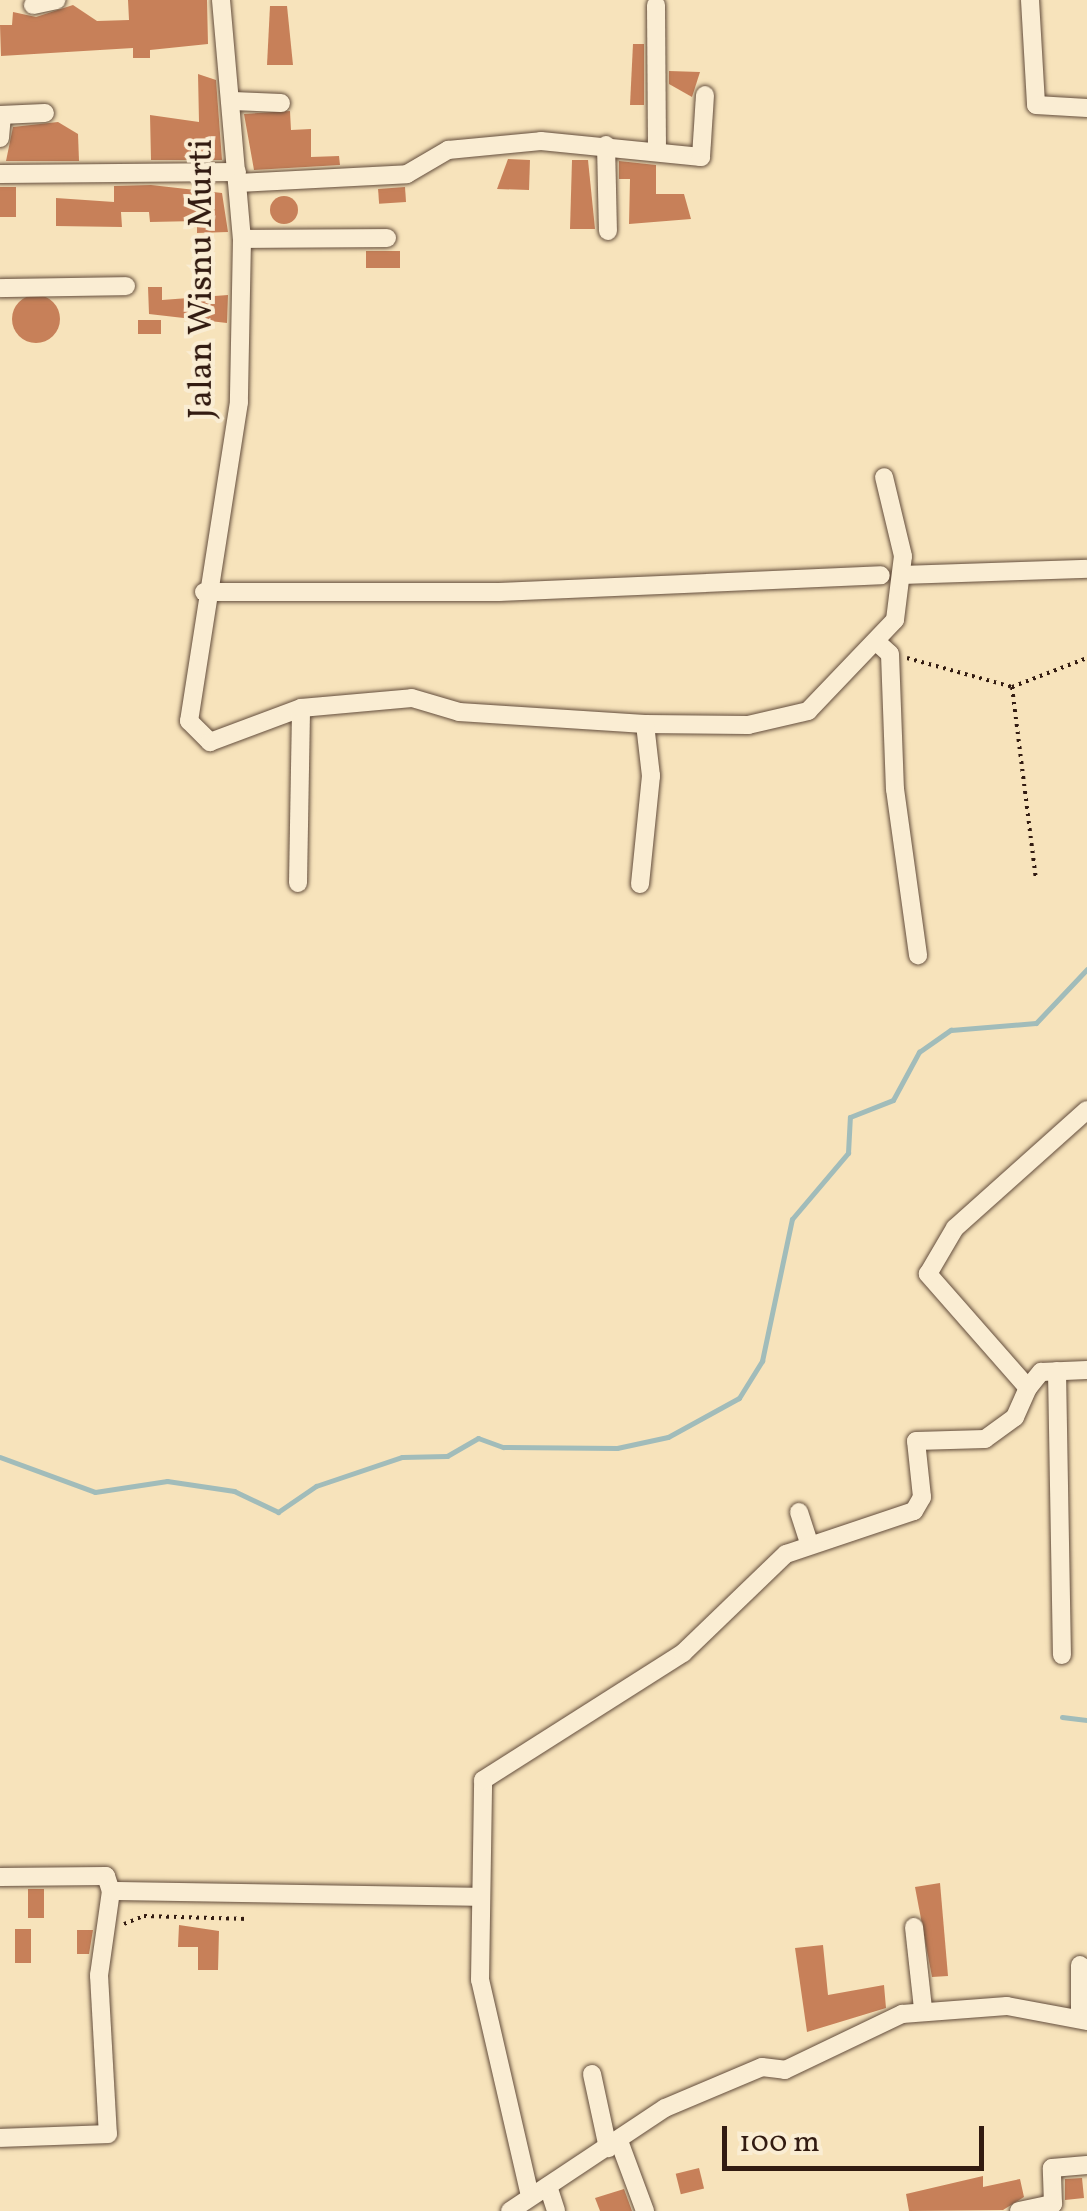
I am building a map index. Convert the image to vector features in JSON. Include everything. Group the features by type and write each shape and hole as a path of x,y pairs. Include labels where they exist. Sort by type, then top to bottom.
{"street":[{"path":"33,5 56,0"},
{"name":"Jalan Wisnu Murti","path":"221,0 233,101 242,239 238,416 204,592 195,734 226,738 302,708"},
{"path":"1030,0 1036,105 1087,108"},
{"path":"656,5 656,152"},
{"path":"0,174 238,178 407,174 448,150 606,145 656,152 706,150 705,94"},
{"path":"233,101 281,103"},
{"path":"0,138 1,115 45,113"},
{"path":"606,145 608,231"},
{"path":"242,239 386,238"},
{"path":"0,288 126,286"},
{"path":"884,477 903,574 885,647 896,804 918,956"},
{"path":"903,574 1087,569"},
{"path":"204,592 499,592 881,576"},
{"path":"298,883 302,708 412,698 459,712 645,724 748,725 808,711 846,664 885,647"},
{"path":"640,884 651,776 645,724"},
{"path":"1028,1388 928,1274 955,1228 1087,1110"},
{"path":"530,2196 482,2000 480,1896 485,1778 536,1754 683,1653 780,1557 914,1511 922,1497 916,1441 985,1438 1014,1417 1036,1374 1087,1370"},
{"path":"1057,1371 1062,1655"},
{"path":"799,1512 809,1544"},
{"path":"0,1876 106,1876 112,1891 99,1975 108,2134 0,2138"},
{"path":"112,1891 480,1896"},
{"path":"914,1927 923,2009"},
{"path":"510,2211 681,2101 762,2067 785,2070 923,2009 1007,2006 1084,2020 1080,1965"},
{"path":"592,2074 614,2144 645,2211"},
{"path":"1019,2211 1053,2208 1052,2168 1087,2165"},
{"path":"548,2186 556,2211"}],"path":[{"path":"885,647 968,681 1012,687 1087,658"},
{"path":"1012,687 1036,880"},
{"path":"109,1924 248,1919"}],"building":[{"path":"128,0 207,0 208,44 150,50 150,58 133,58 133,48 1,56 0,25 12,25 13,12 36,17 73,5 97,21 129,20"},
{"path":"270,6 287,6 293,65 267,65"},
{"path":"633,44 644,44 644,105 630,105"},
{"path":"669,71 700,72 692,97 669,84"},
{"path":"198,74 216,80 222,160 151,160 150,115 199,122"},
{"path":"290,111 291,130 311,129 311,157 339,156 340,165 254,170 244,114"},
{"path":"58,122 78,134 79,161 6,161 13,127"},
{"path":"508,159 530,160 529,190 497,189"},
{"path":"572,160 588,160 595,229 570,229"},
{"path":"619,161 656,165 656,194 684,194 691,219 629,224 630,179 619,179"},
{"path":"151,185 222,193 228,232 197,233 197,221 150,222 149,212 121,212 122,227 56,226 56,198 114,202 114,186"},
{"path":"0,187 16,187 16,217 0,217"},
{"path":"405,187 406,202 379,204 378,189"},
{"path":"284,196 294,200 298,210 294,220 284,224 274,220 270,210 274,200"},
{"path":"366,251 400,251 400,268 366,268"},
{"path":"148,287 162,287 162,300 228,295 227,323 149,314"},
{"path":"36,295 53,302 60,319 53,336 36,343 19,336 12,319 19,302"},
{"path":"138,320 161,320 161,334 138,334"},
{"path":"940,1883 948,1976 932,1977 915,1887"},
{"path":"28,1889 44,1889 44,1918 28,1918"},
{"path":"179,1925 219,1931 218,1970 198,1970 198,1947 178,1947"},
{"path":"15,1929 31,1929 31,1963 15,1963"},
{"path":"77,1930 93,1930 89,1954 77,1954"},
{"path":"823,1945 828,1995 884,1985 886,2008 807,2032 795,1948"},
{"path":"699,2168 704,2188 681,2194 676,2174"},
{"path":"983,2176 983,2187 1020,2179 1024,2197 1003,2210 909,2211 906,2194"},
{"path":"1082,2178 1084,2198 1065,2200 1065,2179"},
{"path":"624,2189 632,2211 600,2211 595,2198"}],"waterway":[{"path":"0,1457 95,1492 167,1481 234,1491 278,1512 316,1486 402,1457 447,1456 478,1438 503,1447 617,1448 668,1437 739,1398 762,1361 792,1219 848,1153 850,1117 893,1100 919,1052 951,1030 1036,1023 1087,969"},
{"path":"1062,1717 1087,1720"}]}
